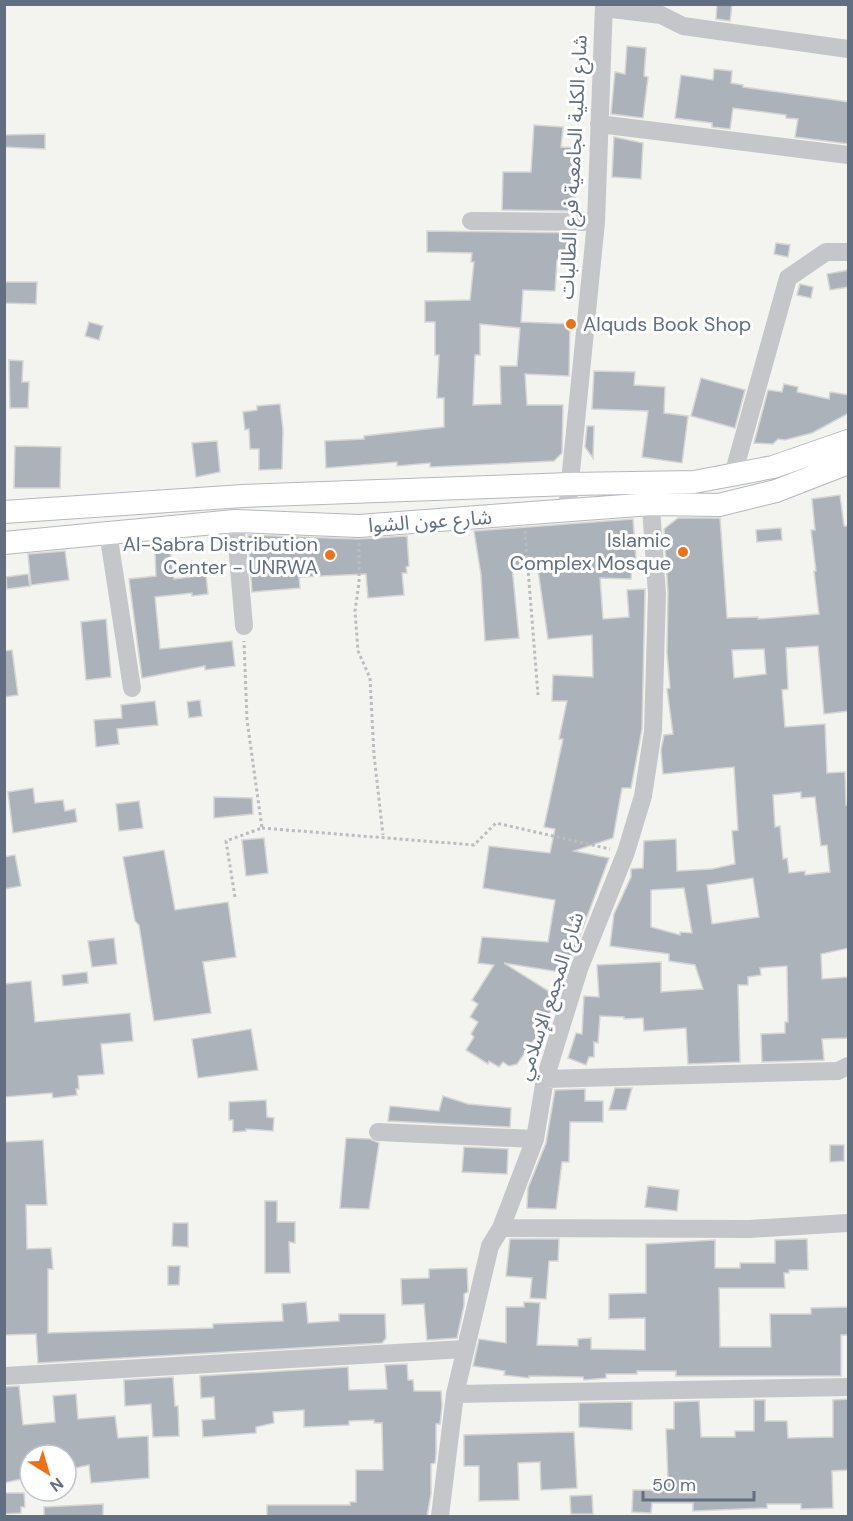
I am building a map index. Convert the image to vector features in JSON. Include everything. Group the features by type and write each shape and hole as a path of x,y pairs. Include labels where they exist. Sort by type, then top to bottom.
{"main road":[{"name":"شارع عون الشوا","path":"4,543 235,521 295,521 359,526 567,511 773,466 849,441"},
{"name":"شارع عون الشوا","path":"4,512 243,496 570,484 720,505 776,491 849,463"}],"street":[{"path":"604,6 662,15 683,26 849,49"},
{"name":"شارع الكلية الجامعية فرع الطالبات","path":"567,511 596,222 604,6"},
{"path":"599,124 849,155"},
{"path":"471,221 596,222"},
{"path":"733,475 788,278 826,252 849,252"},
{"name":"شارع المجمع الإسلامي","path":"440,1516 455,1394 490,1246 501,1228 535,1139 545,1079 579,969 626,852 643,796 653,731 657,594 650,494"},
{"path":"235,521 244,626"},
{"path":"108,532 132,688"},
{"path":"545,1079 838,1071 849,1066"},
{"path":"378,1132 535,1139"},
{"path":"501,1228 749,1229 849,1223"},
{"path":"4,1376 464,1349"},
{"path":"455,1394 849,1387"}],"path":[{"path":"524,514 538,695"},
{"path":"359,526 359,583 355,612 358,651 370,678 374,755 383,836"},
{"path":"244,626 247,720 262,828"},
{"path":"235,897 226,841 262,828 383,836 474,846 496,823 626,852"}],"building":[{"path":"717,4 732,4 730,21 716,19"},
{"path":"627,46 646,48 644,76 648,77 643,118 611,114 615,72 625,74"},
{"path":"714,69 732,71 731,83 743,85 743,87 849,102 849,144 795,137 798,119 786,118 786,115 733,108 730,129 712,127 712,123 675,118 681,75 713,80"},
{"path":"534,125 563,127 561,147 580,148 579,163 576,163 575,211 502,210 503,172 531,172"},
{"path":"45,134 45,149 4,147 4,135"},
{"path":"614,137 643,143 641,179 612,177"},
{"path":"427,231 578,233 577,261 557,260 555,291 523,290 521,322 570,324 569,376 525,374 527,405 563,405 562,453 554,461 430,467 430,463 397,466 397,462 326,468 325,441 364,439 364,436 444,427 444,398 437,398 439,355 435,355 435,322 425,322 425,301 470,300 474,262 471,262 472,253 427,252","holes":["480,324 520,328 517,366 500,366 501,404 473,405 475,355 480,355"]},
{"path":"776,243 790,245 788,257 774,254"},
{"path":"849,270 849,287 830,290 827,274"},
{"path":"4,282 37,282 36,304 4,303"},
{"path":"800,284 813,287 811,298 797,295"},
{"path":"89,322 103,326 99,340 85,336"},
{"path":"9,360 23,361 22,382 29,382 28,408 10,408"},
{"path":"594,371 635,372 634,385 665,387 664,413 688,416 682,463 642,457 648,411 592,409"},
{"path":"701,378 745,390 735,428 691,416"},
{"path":"784,384 798,387 797,392 829,399 830,392 849,395 849,413 812,433 785,440 778,439 773,444 754,443 768,390 782,392"},
{"path":"280,404 283,430 282,469 259,470 259,449 250,449 249,429 245,430 243,412 257,410 257,406"},
{"path":"587,426 594,426 593,458 585,447"},
{"path":"217,441 220,472 196,477 192,443"},
{"path":"15,446 61,447 60,488 14,488"},
{"path":"840,495 844,526 849,526 849,711 824,714 818,646 786,648 788,689 782,690 785,727 825,724 827,773 845,772 846,805 849,805 849,948 821,954 822,979 849,977 849,1038 822,1039 824,1060 762,1062 761,1034 785,1033 785,1022 788,1022 787,966 760,968 761,975 748,977 748,985 738,985 740,1062 688,1064 686,1028 644,1031 643,1018 624,1019 624,1017 600,1016 598,1043 594,1042 594,1057 589,1057 586,1065 568,1058 576,1033 582,1034 584,996 599,997 597,965 661,962 661,992 703,989 695,965 669,961 669,954 610,946 614,914 631,877 631,869 643,868 644,841 676,839 677,871 712,869 735,864 732,831 738,830 734,767 663,774 661,750 664,735 673,734 667,689 670,688 664,529 678,518 720,518 727,618 758,617 758,619 819,614 811,530 815,530 812,499","holes":["764,649 766,674 734,678 732,650","801,792 801,798 815,797 821,846 827,845 830,872 805,875 805,871 789,873 787,858 783,859 780,826 775,827 773,795","753,878 759,917 712,924 707,885","684,888 692,933 680,932 680,935 651,927 651,890"]},
{"path":"633,519 636,560 632,560 631,579 600,578 603,619 629,617 627,590 645,589 642,729 631,788 622,788 613,838 574,851 609,858 566,973 504,963 558,997 546,1020 542,1036 533,1041 517,1064 509,1066 503,1062 499,1067 489,1061 488,1064 466,1050 474,1037 471,1034 478,1022 470,1017 478,1004 472,1000 494,965 478,963 482,937 548,942 555,900 483,888 489,846 550,853 555,829 544,827 563,739 559,739 567,701 552,701 553,675 593,677 592,635 548,639 537,563 512,567 519,638 485,641 481,575 474,531"},
{"path":"781,528 782,540 757,542 756,530"},
{"path":"248,535 358,539 407,536 409,566 406,567 407,573 402,573 404,595 368,598 366,574 299,577 300,588 252,592"},
{"path":"65,551 69,580 31,585 28,554"},
{"path":"170,551 174,579 206,575 208,594 192,596 192,593 155,597 160,649 232,641 235,666 205,670 205,666 142,678 129,579 156,576 155,552"},
{"path":"28,574 30,586 7,589 6,577"},
{"path":"106,619 111,677 86,680 81,622"},
{"path":"12,650 18,695 4,697 4,651"},
{"path":"200,700 202,716 189,718 187,702"},
{"path":"155,701 158,725 117,729 119,744 96,747 94,720 122,718 121,705"},
{"path":"33,788 35,803 63,800 65,811 75,809 77,822 13,833 8,792"},
{"path":"214,797 252,798 253,814 214,818"},
{"path":"139,801 143,828 119,831 116,804"},
{"path":"264,838 268,873 246,876 242,840"},
{"path":"164,850 175,910 228,902 236,957 203,962 211,1013 154,1021 139,925 135,921 123,857"},
{"path":"15,855 21,886 4,889 4,857"},
{"path":"114,938 117,964 92,967 88,941"},
{"path":"87,972 88,983 63,986 62,975"},
{"path":"31,981 35,1022 130,1013 133,1041 101,1044 104,1074 78,1076 77,1095 53,1098 52,1093 4,1097 4,984"},
{"path":"251,1029 258,1070 198,1078 192,1039"},
{"path":"615,1088 632,1088 626,1110 609,1110"},
{"path":"585,1089 585,1101 603,1101 603,1122 570,1122 569,1162 562,1162 556,1209 527,1208 528,1188 546,1143 555,1090"},
{"path":"443,1096 468,1104 511,1108 510,1127 388,1121 390,1106 439,1111"},
{"path":"266,1100 267,1117 274,1118 273,1131 246,1129 246,1131 233,1132 233,1120 229,1120 229,1102"},
{"path":"346,1138 370,1139 379,1143 369,1209 340,1208"},
{"path":"43,1140 47,1205 26,1205 27,1249 51,1248 53,1269 48,1269 48,1333 213,1328 213,1324 283,1321 282,1304 306,1302 308,1323 339,1321 339,1314 385,1314 386,1338 382,1343 38,1363 36,1334 4,1335 4,1142"},
{"path":"830,1145 844,1145 844,1161 830,1162"},
{"path":"464,1147 508,1149 507,1174 462,1172"},
{"path":"648,1186 679,1190 677,1211 645,1207"},
{"path":"265,1201 277,1201 277,1222 295,1222 295,1243 289,1242 290,1273 265,1273"},
{"path":"173,1223 188,1223 188,1247 172,1246"},
{"path":"510,1239 559,1239 558,1261 549,1261 546,1299 530,1298 532,1278 506,1276"},
{"path":"807,1239 808,1270 789,1270 789,1273 784,1273 785,1288 719,1288 720,1347 771,1347 770,1314 811,1314 811,1308 849,1307 849,1335 841,1335 841,1376 676,1376 676,1371 637,1371 637,1374 606,1374 606,1378 584,1380 583,1377 529,1376 529,1378 504,1375 505,1371 473,1366 479,1339 506,1343 506,1307 524,1307 524,1302 540,1303 537,1345 578,1346 578,1339 591,1338 591,1349 645,1350 645,1318 609,1319 609,1294 646,1293 646,1244 715,1240 715,1268 740,1268 740,1263 775,1263 775,1240"},
{"path":"168,1266 180,1266 179,1285 168,1285"},
{"path":"467,1268 468,1292 464,1294 457,1338 427,1340 424,1304 402,1305 401,1279 429,1278 429,1269"},
{"path":"407,1364 408,1380 413,1380 414,1391 441,1391 440,1424 436,1424 436,1454 435,1463 431,1464 431,1494 427,1516 267,1516 267,1505 350,1505 350,1502 356,1502 356,1470 383,1470 382,1423 374,1423 374,1420 349,1421 349,1425 304,1427 304,1410 273,1412 274,1423 256,1427 256,1433 203,1437 202,1420 215,1419 214,1397 201,1398 200,1376 348,1367 349,1390 387,1389 385,1365"},
{"path":"173,1377 175,1406 178,1406 179,1436 153,1437 151,1404 125,1406 124,1380"},
{"path":"19,1386 23,1425 55,1422 53,1396 76,1394 78,1419 115,1416 118,1438 148,1436 149,1478 91,1483 89,1465 78,1467 78,1443 18,1443 18,1480 4,1483 4,1387"},
{"path":"849,1399 849,1470 832,1471 833,1508 801,1509 801,1504 767,1504 767,1508 693,1511 693,1503 652,1503 651,1513 632,1512 633,1490 655,1490 655,1479 668,1479 666,1429 674,1429 674,1402 699,1401 701,1437 735,1437 735,1431 754,1431 754,1400 765,1400 765,1421 787,1421 788,1438 833,1437 833,1400"},
{"path":"632,1402 632,1430 579,1427 579,1403"},
{"path":"574,1432 577,1488 541,1490 540,1462 518,1463 519,1500 479,1501 479,1466 464,1466 464,1435"},
{"path":"4,1493 18,1493 18,1503 25,1503 25,1507 21,1507 21,1513 4,1514"},
{"path":"592,1495 593,1514 571,1514 570,1496"},
{"path":"103,1504 103,1516 44,1516 44,1507"}],"place":[{"name":"Alquds Book Shop","path":"571,324"},
{"name":"Islamic Complex Mosque","path":"683,552"},
{"name":"Al-Sabra Distribution Center - UNRWA","path":"330,555"}]}
